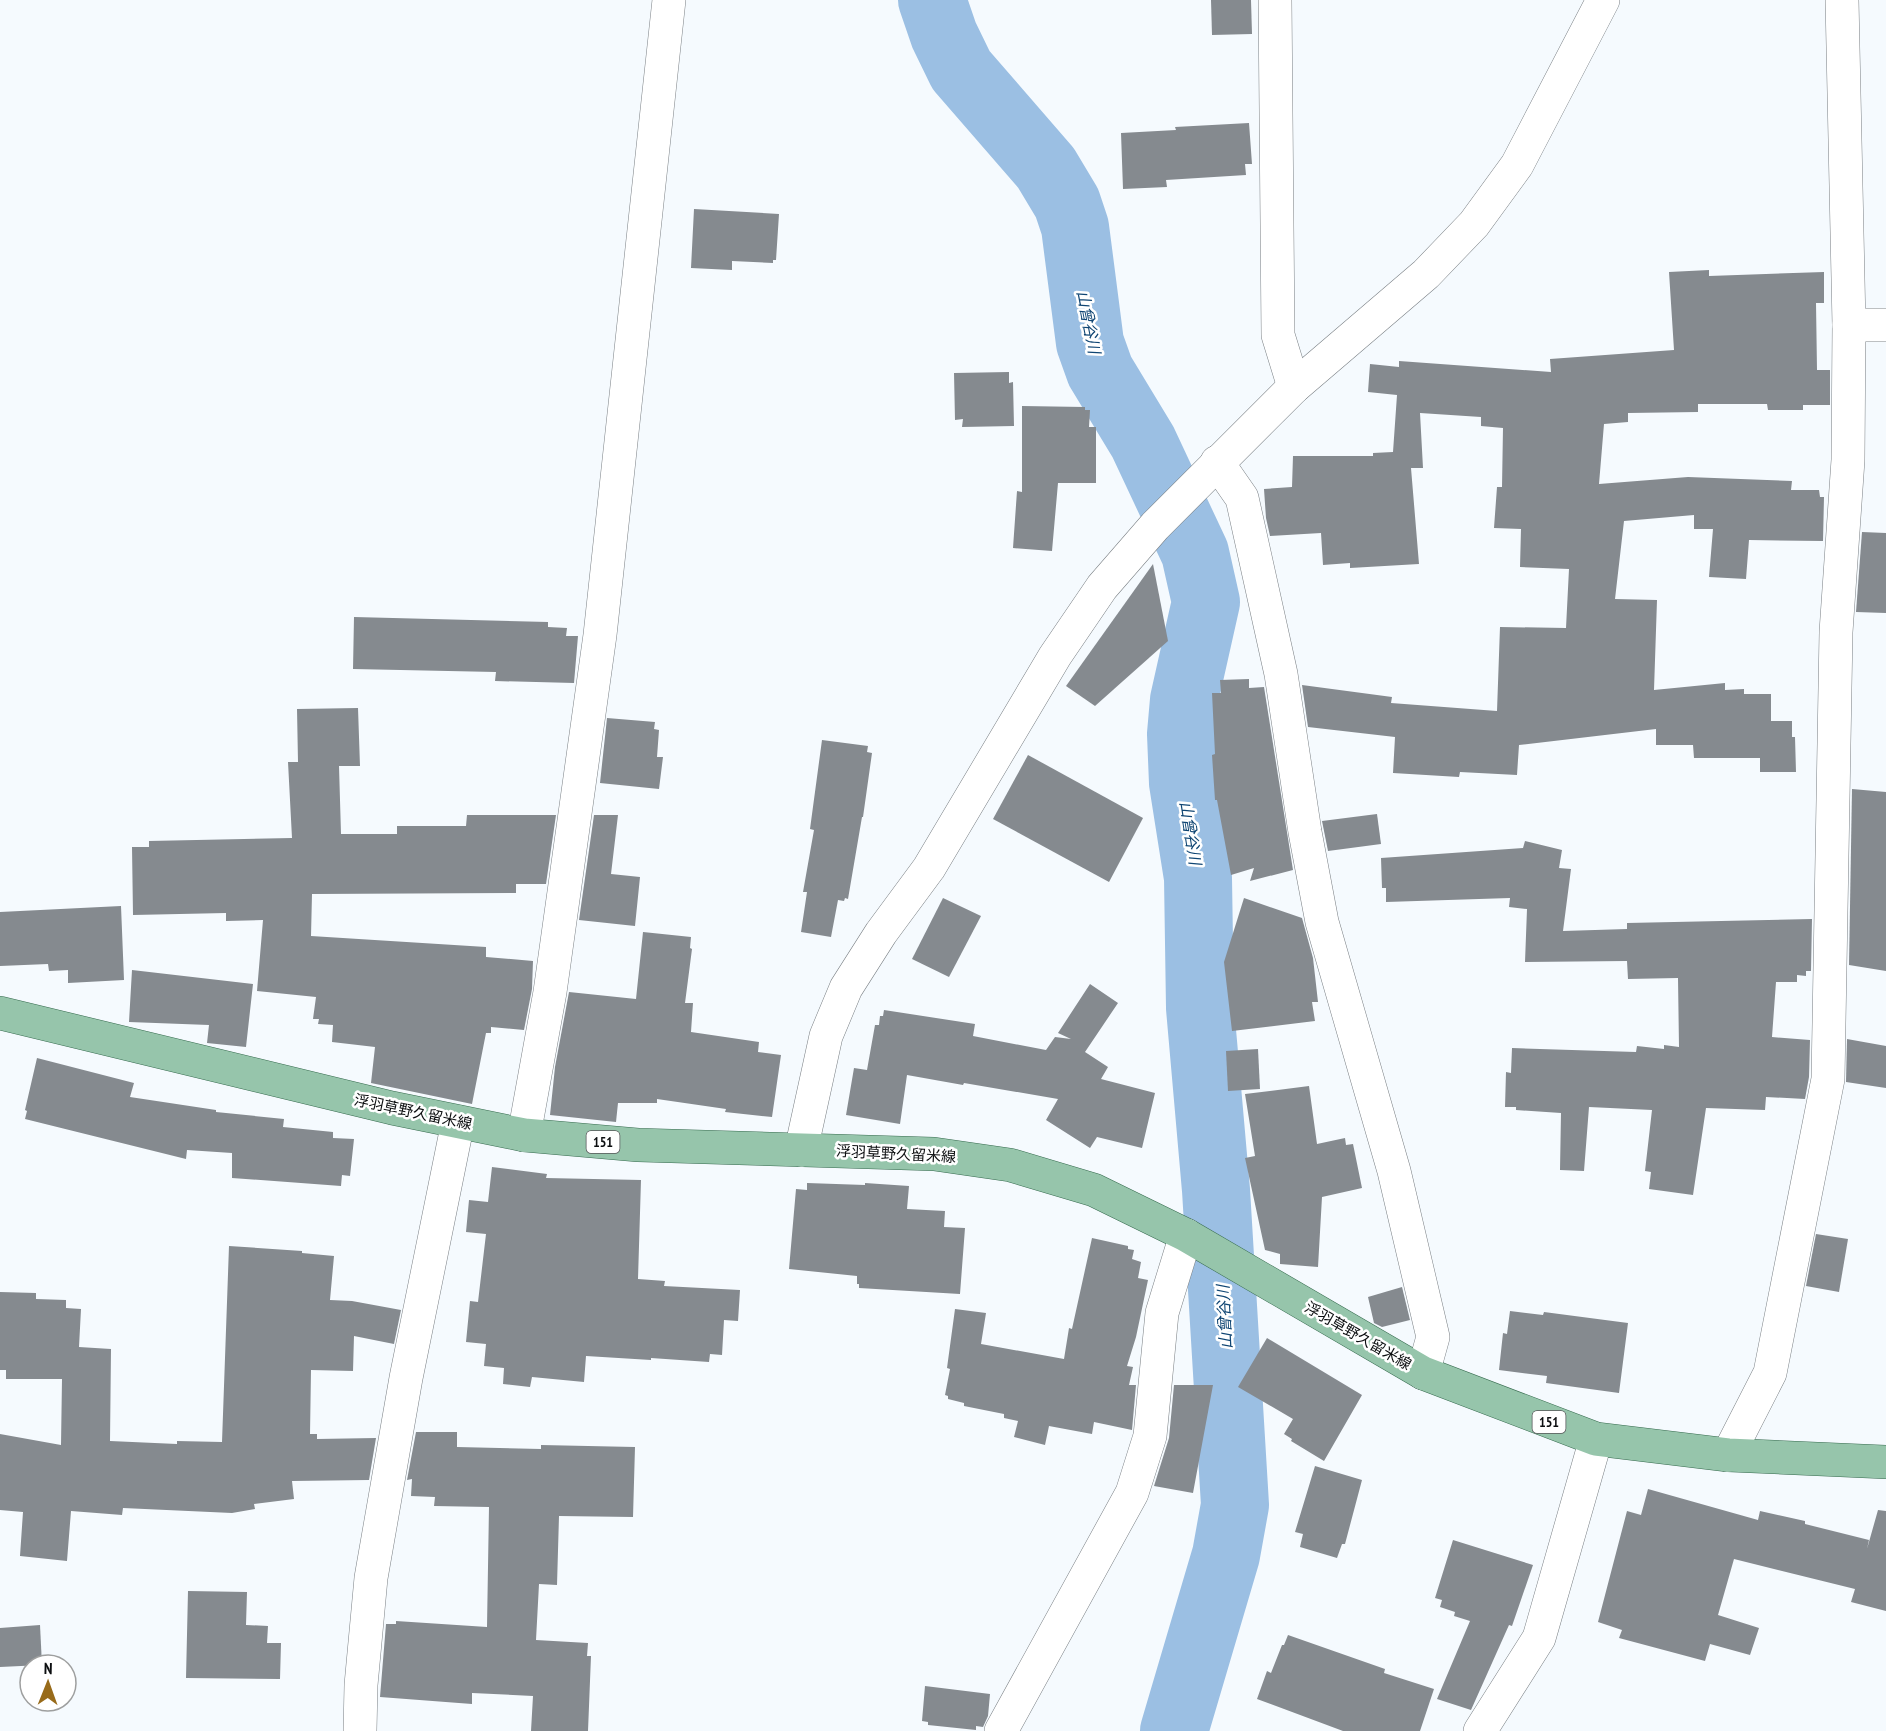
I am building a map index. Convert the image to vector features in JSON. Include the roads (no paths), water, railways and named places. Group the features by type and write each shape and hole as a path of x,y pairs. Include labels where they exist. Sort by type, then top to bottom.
{"main road":[{"name":"浮羽草野久留米線","path":"0,1013 369,1103 524,1136 638,1145 934,1154 1010,1165 1094,1190 1194,1240 1423,1373 1596,1439 1728,1455 1886,1462"}],"street":[{"path":"524,1136 550,992 600,635 669,0"},
{"path":"1275,0 1278,335 1294,387"},
{"path":"801,1150 826,1036 846,988 881,933 929,868 1055,656 1102,587 1155,526 1217,462 1294,387 1426,274 1474,224 1517,165 1603,0"},
{"path":"1728,1455 1770,1373 1828,1078 1836,632 1848,460 1849,325 1842,0"},
{"path":"1849,325 1886,325"},
{"path":"1217,462 1242,498 1281,674 1305,832 1322,922 1394,1171 1433,1337 1423,1373"},
{"path":"360,1731 361,1685 371,1578 406,1378 458,1122"},
{"path":"1001,1731 1132,1493 1150,1436 1162,1313 1194,1240"},
{"path":"1480,1731 1539,1638 1596,1439"}],"waterway":[{"name":"山曾谷川","path":"932,0 944,35 961,70 1046,168 1067,203 1075,227 1090,343 1100,371 1143,442 1195,553 1206,602 1184,700 1181,734 1183,783 1198,878 1200,1008 1216,1190 1235,1505 1226,1555 1174,1731"}]}
